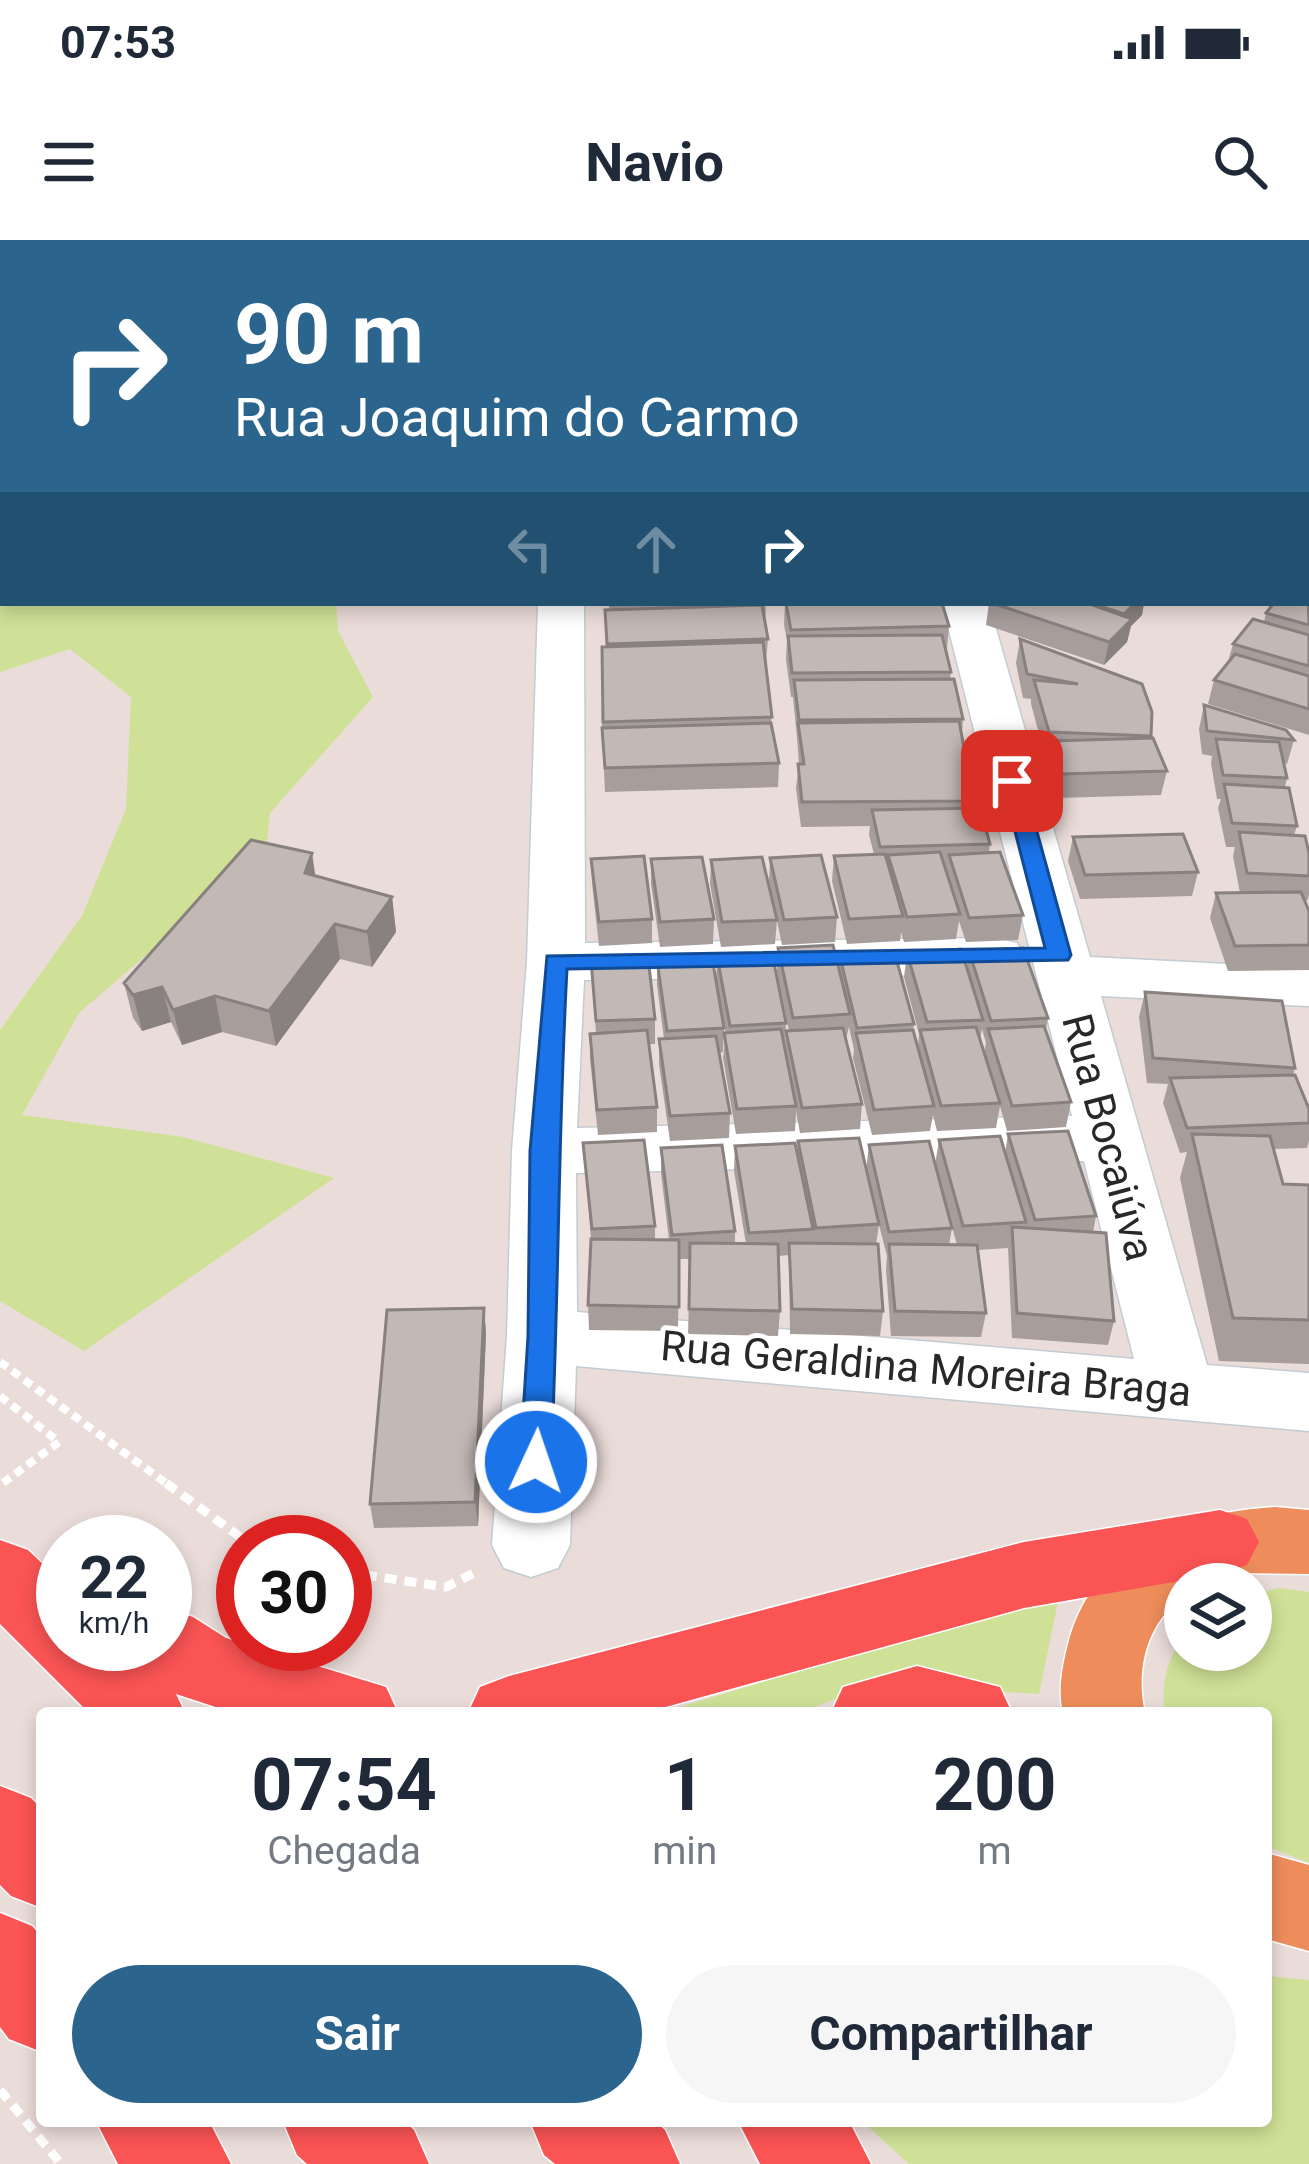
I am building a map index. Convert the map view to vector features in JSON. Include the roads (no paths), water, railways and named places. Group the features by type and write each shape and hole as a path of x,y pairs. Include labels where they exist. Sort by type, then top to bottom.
{"highway":[{"path":"0,1529 36,1554"},
{"path":"531,1707 1024,1575 1220,1541"},
{"path":"0,1574 36,1609"},
{"path":"192,1660 204,1668 336,1707"},
{"path":"101,1671 138,1707"},
{"path":"898,1707 916,1703 938,1707"},
{"path":"0,1827 36,1860"},
{"path":"0,1958 36,1999"},
{"path":"149,2127 182,2164"},
{"path":"338,2127 380,2164"},
{"path":"585,2127 631,2164"},
{"path":"791,2127 822,2164"}],"main road":[{"path":"1102,1707 1105,1646 1128,1598 1168,1563 1220,1541 1275,1537 1309,1542"},
{"path":"1272,1898 1309,1908"}],"street":[{"path":"531,1545 542,1336 544,1151 556,962 561,606"},
{"name":"Rua Bocaiúva","path":"968,606 1178,1389"},
{"path":"556,962 1062,965 1309,987"},
{"path":"544,1151 1108,1138"},
{"name":"Rua Geraldina Moreira Braga","path":"542,1336 1309,1402"}]}
